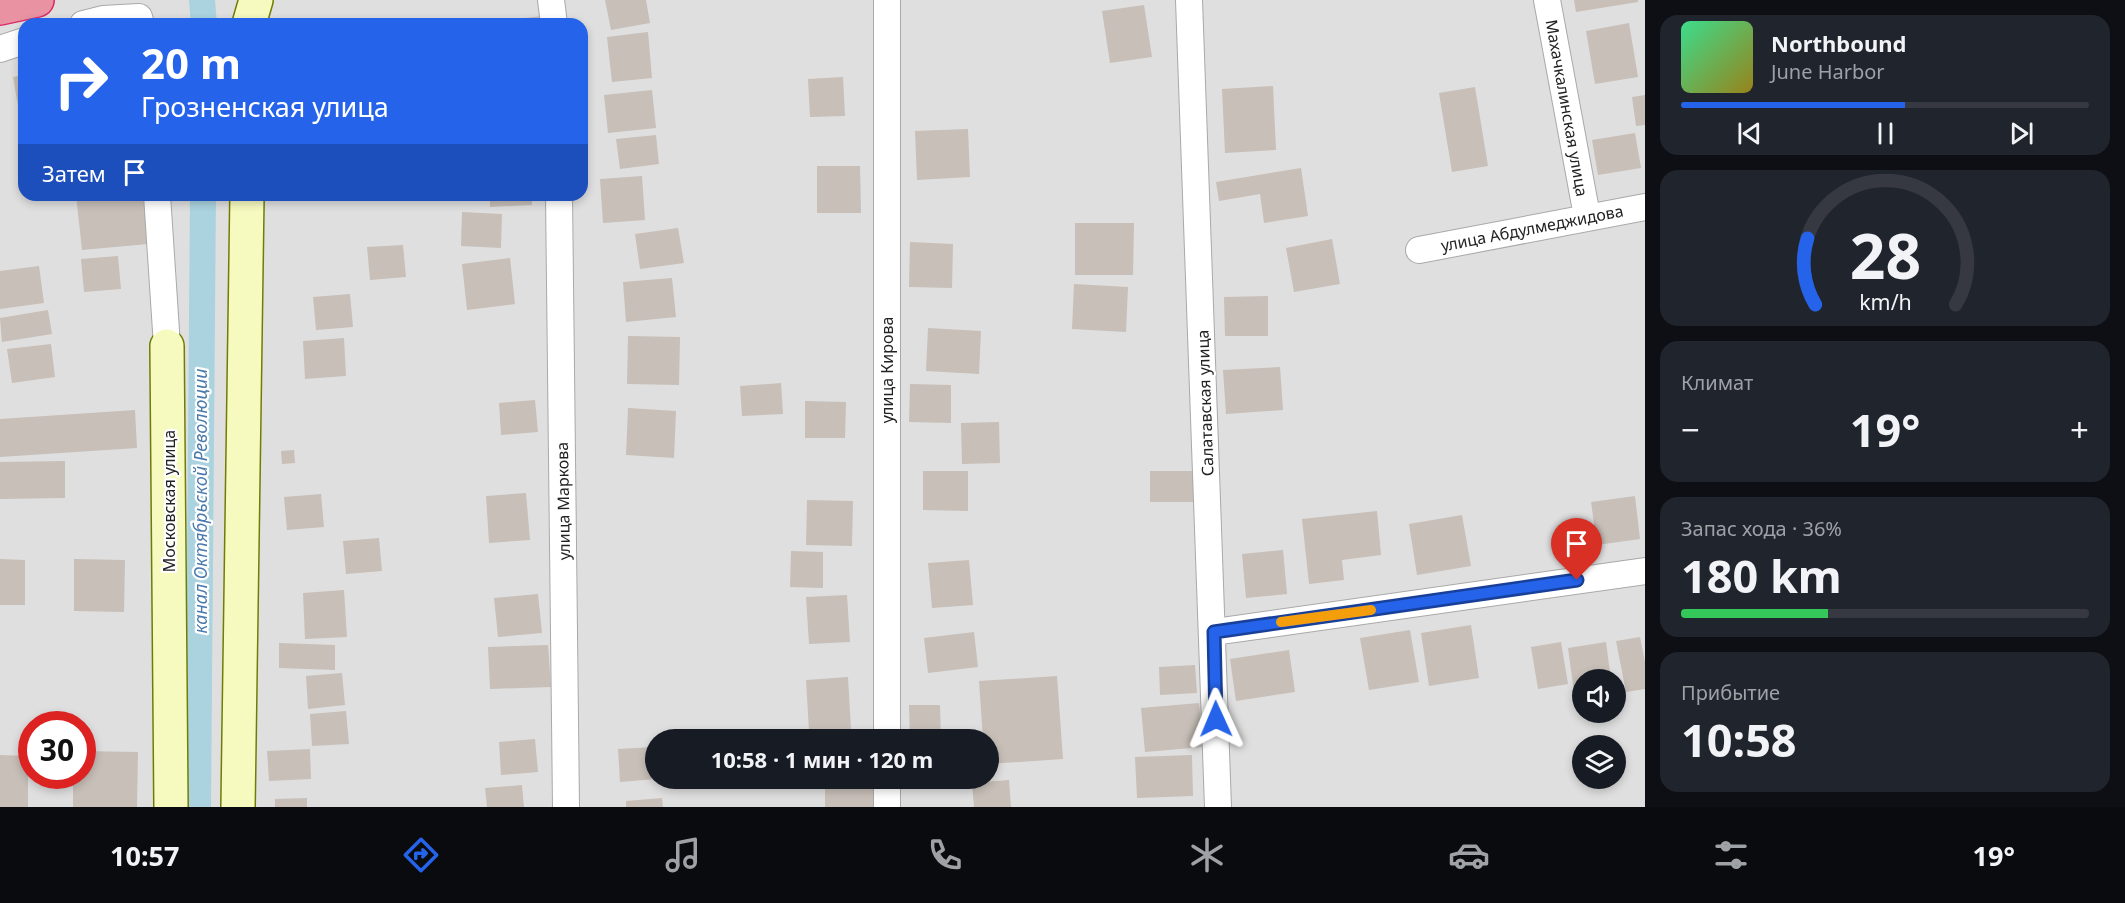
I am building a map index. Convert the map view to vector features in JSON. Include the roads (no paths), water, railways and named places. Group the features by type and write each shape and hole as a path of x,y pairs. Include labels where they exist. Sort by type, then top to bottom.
{"highway":[{"path":"0,8 37,0"}],"main road":[{"path":"251,18 256,0"},
{"path":"238,807 248,201"},
{"name":"Московская улица","path":"167,346 171,807"}],"street":[{"path":"551,0 553,18"},
{"name":"улица Кирова","path":"887,0 887,729"},
{"name":"Салатавская улица","path":"1189,0 1214,632 1218,807"},
{"name":"Махачкалинская улица","path":"1547,0 1587,216"},
{"path":"121,18 139,18"},
{"path":"0,49 18,43"},
{"name":"Московская улица","path":"157,201 167,346"},
{"name":"улица Маркова","path":"559,201 566,807"},
{"name":"улица Абдулмеджидова","path":"1419,250 1587,216 1645,207"},
{"path":"1214,632 1645,571"},
{"path":"887,789 887,807"}],"waterway":[{"name":"канал Октябрьской Революции","path":"202,0 204,18"},
{"name":"канал Октябрьской Революции","path":"198,807 203,201"}]}
